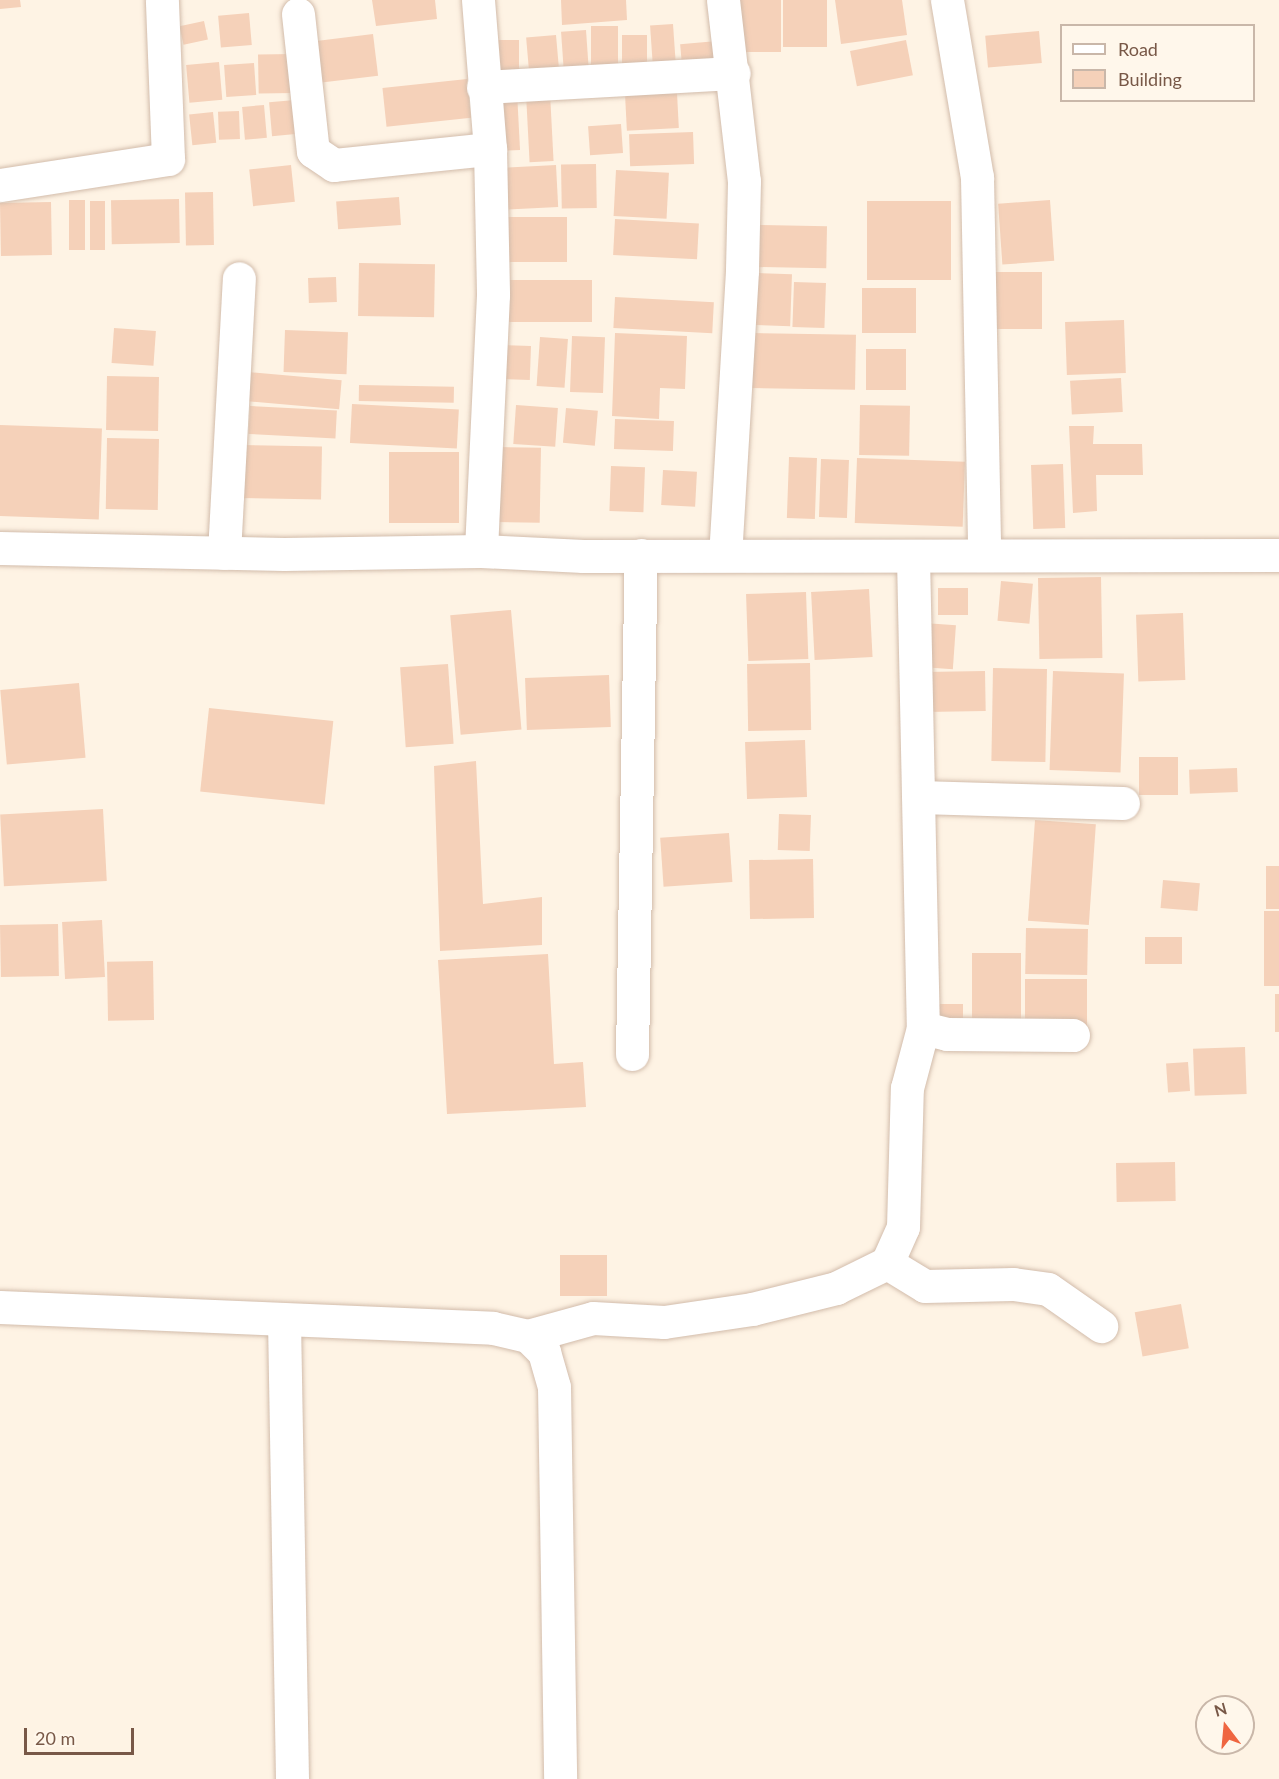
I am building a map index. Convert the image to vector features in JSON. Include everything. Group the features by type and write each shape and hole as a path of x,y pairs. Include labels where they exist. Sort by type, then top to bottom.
{"street":[{"path":"0,185 168,159 162,0"},
{"path":"478,0 483,87 490,149 493,295 481,551"},
{"path":"723,0 734,73 744,181 743,260 725,555"},
{"path":"947,0 977,177 984,553"},
{"path":"298,14 312,151 334,165 490,149"},
{"path":"483,87 734,73"},
{"path":"224,553 239,278"},
{"path":"0,548 224,553 481,551 913,557 984,553 1279,555"},
{"path":"632,1054 641,555"},
{"path":"0,1307 493,1328 528,1336 592,1318 664,1322 752,1309 836,1288 887,1263 903,1227 908,1088 923,1028 913,557"},
{"path":"919,797 1124,803"},
{"path":"923,1028 947,1034 1073,1035"},
{"path":"887,1263 925,1286 1013,1284 1048,1289 1101,1326"},
{"path":"284,1320 292,1779"},
{"path":"528,1336 544,1353 554,1387 560,1779"}],"building":[{"path":"0,0 20,0 21,7 0,9"},
{"path":"372,0 435,0 437,19 376,26"},
{"path":"561,0 626,0 627,20 562,25"},
{"path":"735,0 781,0 781,52 735,52"},
{"path":"783,0 827,0 827,47 783,47"},
{"path":"835,0 902,0 907,35 841,44"},
{"path":"249,13 252,45 221,48 218,16"},
{"path":"204,21 208,40 183,45 180,26"},
{"path":"673,24 676,68 653,69 650,26"},
{"path":"591,26 618,26 618,69 591,69"},
{"path":"586,30 589,69 564,71 561,32"},
{"path":"1039,31 1042,63 988,68 985,36"},
{"path":"373,34 378,76 318,83 312,41"},
{"path":"556,35 559,73 529,75 526,38"},
{"path":"622,35 647,35 647,67 622,67"},
{"path":"488,40 519,40 519,79 488,79"},
{"path":"906,40 913,75 857,86 850,51"},
{"path":"717,41 719,64 682,67 680,44"},
{"path":"293,54 294,93 259,94 258,55"},
{"path":"219,62 222,100 189,103 186,65"},
{"path":"254,63 256,95 226,97 224,65"},
{"path":"467,79 471,118 387,127 382,88"},
{"path":"517,92 520,150 498,151 495,93"},
{"path":"550,93 554,161 530,162 526,94"},
{"path":"677,93 679,128 627,131 625,96"},
{"path":"295,100 298,134 272,136 269,102"},
{"path":"264,105 267,138 245,140 242,107"},
{"path":"239,111 240,139 219,140 218,112"},
{"path":"213,112 216,143 192,145 189,115"},
{"path":"621,124 623,153 590,155 588,126"},
{"path":"693,132 694,164 630,166 629,134"},
{"path":"596,164 597,208 562,209 561,165"},
{"path":"291,165 295,202 253,206 249,169"},
{"path":"556,165 558,207 506,210 504,168"},
{"path":"616,170 669,173 667,219 614,216"},
{"path":"185,192 213,192 214,245 186,245"},
{"path":"399,197 401,225 338,229 336,201"},
{"path":"179,199 180,243 112,244 111,200"},
{"path":"69,200 85,200 85,250 69,250"},
{"path":"1050,200 1054,261 1002,264 998,204"},
{"path":"90,201 105,201 105,250 90,250"},
{"path":"867,201 951,201 951,280 867,280"},
{"path":"51,202 52,255 1,256 0,203"},
{"path":"501,217 567,217 567,262 501,262"},
{"path":"615,219 699,223 697,259 613,255"},
{"path":"757,225 827,226 826,268 756,267"},
{"path":"359,263 435,264 434,317 358,316"},
{"path":"992,272 1042,272 1042,329 992,329"},
{"path":"757,273 792,274 790,326 755,325"},
{"path":"336,277 337,302 309,303 308,278"},
{"path":"509,280 592,280 592,322 509,322"},
{"path":"794,282 826,283 824,328 792,327"},
{"path":"862,288 916,288 916,333 862,333"},
{"path":"615,297 714,302 712,333 613,328"},
{"path":"1124,320 1126,373 1067,375 1065,322"},
{"path":"114,328 156,331 153,366 112,363"},
{"path":"285,330 348,332 346,374 284,372"},
{"path":"615,333 687,336 685,389 660,388 659,419 612,416"},
{"path":"752,333 856,335 855,390 751,388"},
{"path":"572,336 605,337 603,393 570,392"},
{"path":"540,337 568,339 565,388 537,386"},
{"path":"503,345 531,346 530,380 502,379"},
{"path":"866,349 906,349 906,390 866,390"},
{"path":"247,372 342,380 339,409 244,401"},
{"path":"107,376 159,377 158,431 106,430"},
{"path":"1121,378 1123,412 1072,415 1070,381"},
{"path":"359,385 454,387 454,403 359,401"},
{"path":"352,404 459,410 457,449 350,443"},
{"path":"516,405 558,408 555,447 513,444"},
{"path":"860,405 910,406 909,456 859,455"},
{"path":"250,406 337,411 335,439 249,434"},
{"path":"566,408 598,411 595,446 563,443"},
{"path":"615,419 674,421 673,451 614,449"},
{"path":"0,425 102,429 99,520 0,516"},
{"path":"1069,426 1094,426 1093,444 1142,444 1143,475 1096,475 1097,511 1073,513"},
{"path":"107,438 159,439 158,510 106,509"},
{"path":"239,445 322,446 321,499 238,498"},
{"path":"497,447 541,448 540,523 496,522"},
{"path":"389,452 459,452 459,523 389,523"},
{"path":"789,457 817,458 815,519 787,518"},
{"path":"857,458 965,462 963,527 855,523"},
{"path":"821,459 849,460 847,518 819,517"},
{"path":"1063,464 1065,528 1033,529 1031,465"},
{"path":"611,466 645,467 643,512 609,511"},
{"path":"663,470 697,472 695,507 661,505"},
{"path":"1101,577 1102,658 1039,659 1038,578"},
{"path":"1001,581 1033,584 1029,624 998,621"},
{"path":"938,588 968,588 968,615 938,615"},
{"path":"869,589 873,657 815,660 811,592"},
{"path":"806,592 808,659 748,661 746,594"},
{"path":"511,610 521,730 461,735 450,615"},
{"path":"1183,613 1185,680 1138,682 1136,615"},
{"path":"924,623 956,625 953,669 921,667"},
{"path":"810,663 811,730 748,731 747,664"},
{"path":"448,664 454,744 406,747 400,667"},
{"path":"993,668 1047,669 1045,762 991,761"},
{"path":"985,671 986,711 926,712 925,672"},
{"path":"1053,671 1124,673 1121,772 1050,770"},
{"path":"609,675 611,727 527,730 525,678"},
{"path":"79,683 86,758 7,765 0,690"},
{"path":"209,708 333,721 325,805 200,792"},
{"path":"805,740 807,797 747,799 745,742"},
{"path":"1139,757 1178,757 1178,795 1139,795"},
{"path":"476,761 483,904 542,897 542,945 440,951 434,766"},
{"path":"1237,768 1238,792 1190,794 1189,770"},
{"path":"103,809 107,881 4,886 0,814"},
{"path":"779,814 811,815 810,851 778,850"},
{"path":"1035,820 1096,824 1089,925 1028,921"},
{"path":"729,833 732,882 664,887 660,838"},
{"path":"813,859 814,918 750,919 749,860"},
{"path":"1266,866 1279,866 1279,909 1266,909"},
{"path":"1163,880 1200,883 1197,911 1161,908"},
{"path":"1264,911 1279,911 1279,986 1264,986"},
{"path":"102,920 105,977 65,979 62,922"},
{"path":"58,924 59,976 1,977 0,925"},
{"path":"1026,928 1088,929 1087,975 1025,974"},
{"path":"1145,937 1182,937 1182,964 1145,964"},
{"path":"972,953 1021,953 1021,1021 972,1021"},
{"path":"548,954 554,1064 583,1062 586,1107 447,1114 438,960"},
{"path":"153,961 154,1020 108,1021 107,962"},
{"path":"1025,979 1087,979 1087,1029 1025,1029"},
{"path":"1275,994 1279,994 1279,1032 1275,1032"},
{"path":"927,1004 963,1004 963,1023 927,1023"},
{"path":"1245,1047 1247,1094 1195,1096 1193,1049"},
{"path":"1188,1062 1190,1091 1168,1092 1166,1064"},
{"path":"1175,1162 1176,1201 1117,1202 1116,1163"},
{"path":"560,1255 607,1255 607,1296 560,1296"},
{"path":"1181,1304 1189,1348 1143,1356 1135,1312"}]}
